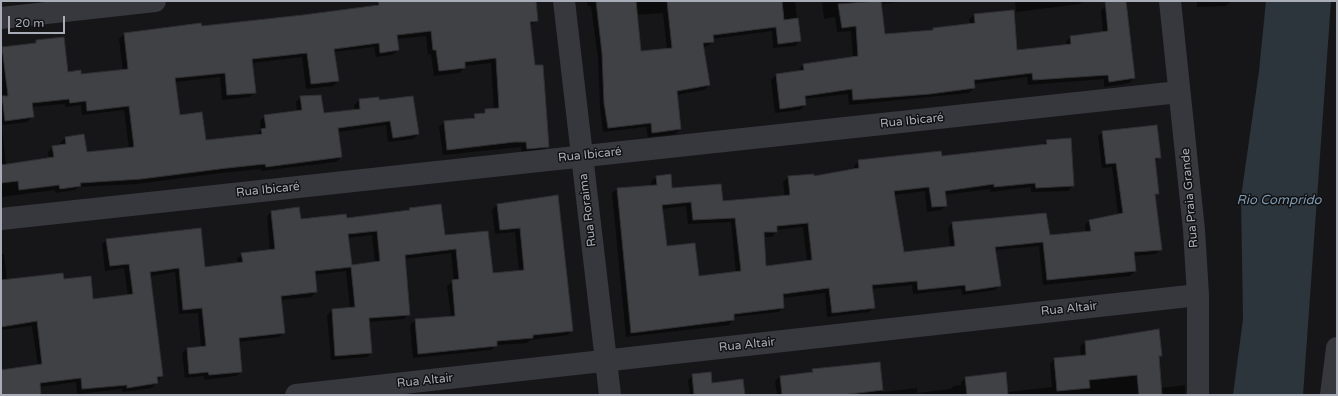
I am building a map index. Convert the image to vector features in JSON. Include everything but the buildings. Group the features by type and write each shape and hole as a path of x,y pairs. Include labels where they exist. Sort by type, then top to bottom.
{"street":[{"path":"1,18 155,1"},
{"name":"Rua Roraima","path":"564,1 610,395"},
{"name":"Rua Praia Grande","path":"1170,1 1193,222 1198,295 1198,395"},
{"name":"Rua Ibicaré","path":"1,219 1179,92"},
{"name":"Rua Altair","path":"296,395 1198,295"},
{"path":"1331,395 1337,348"}],"water":[{"name":"Rio Comprido","path":"1266,1 1331,1 1303,395 1233,395 1243,319 1241,197 1259,71"}]}
